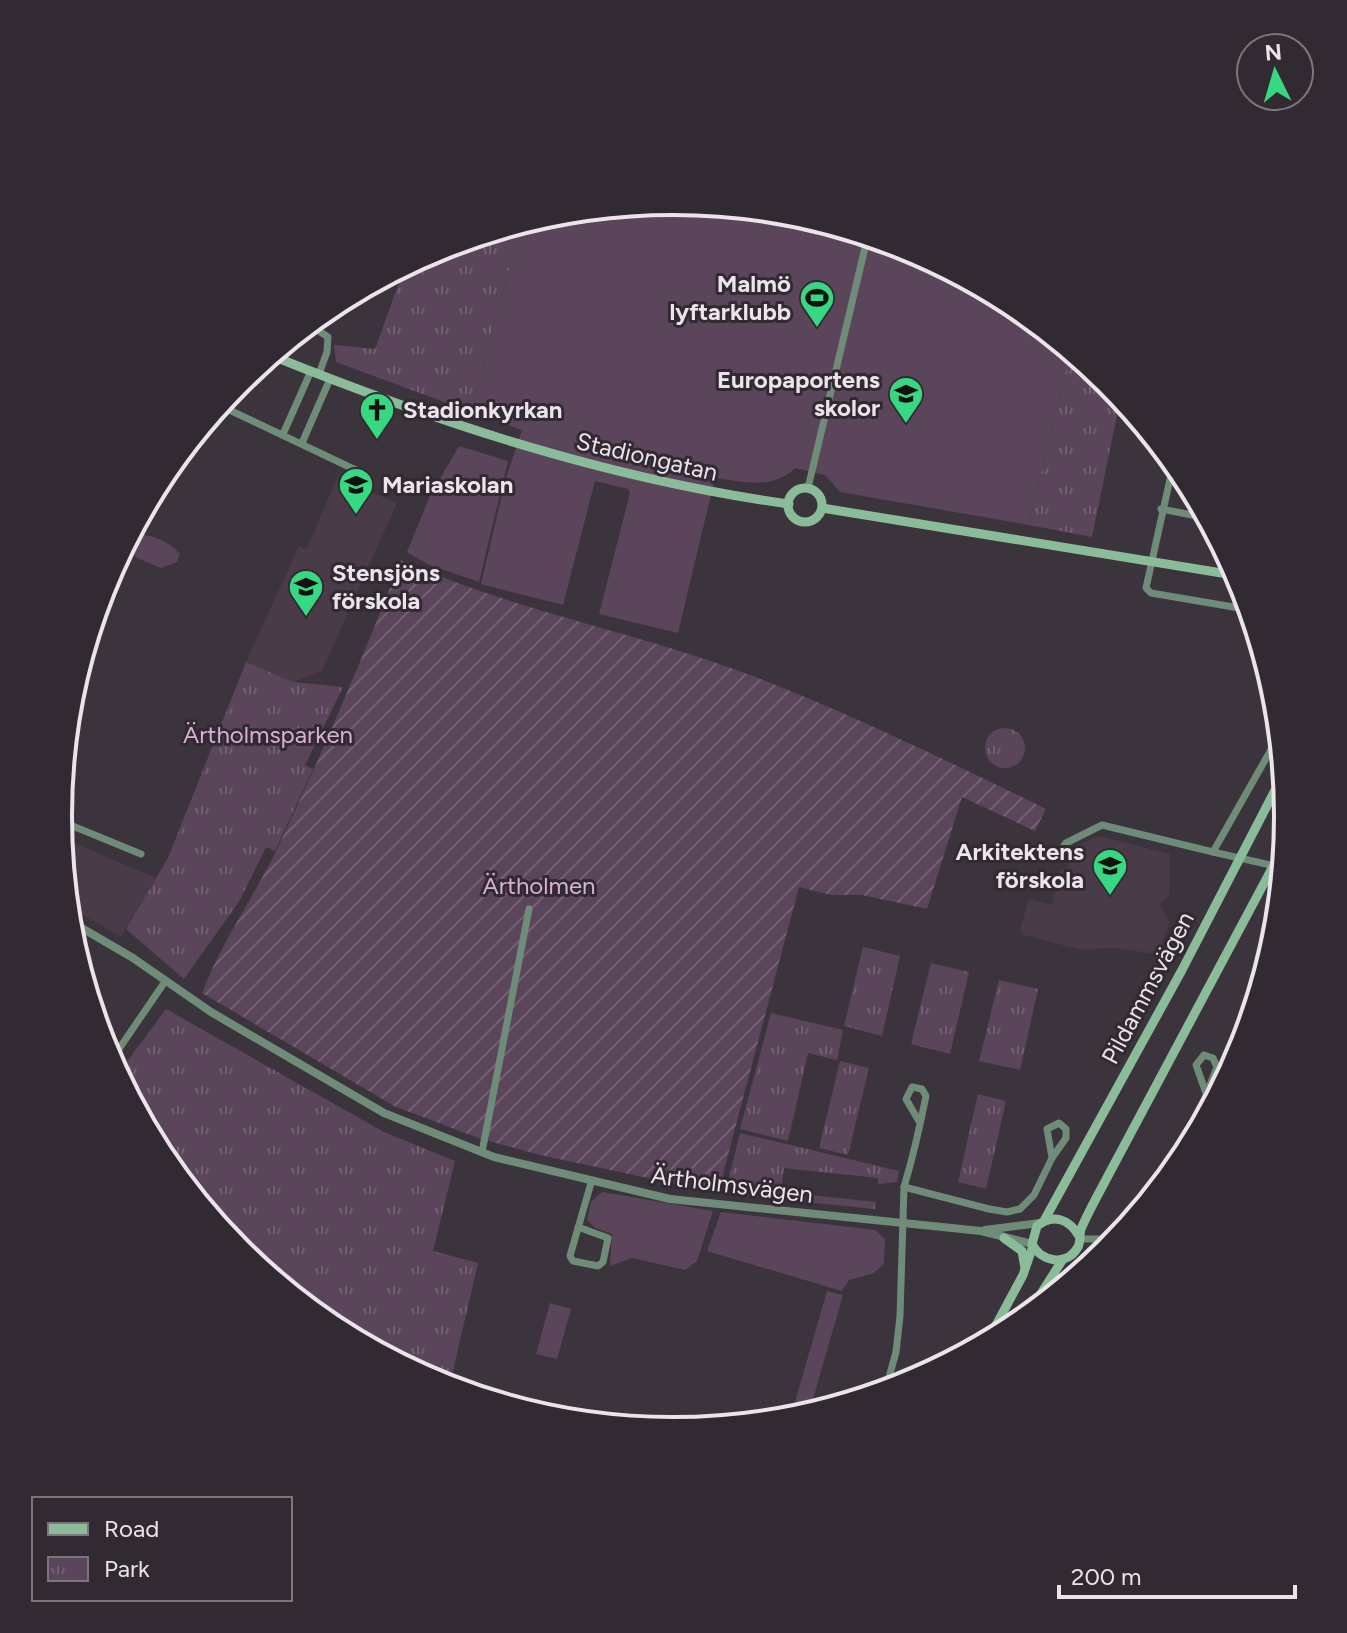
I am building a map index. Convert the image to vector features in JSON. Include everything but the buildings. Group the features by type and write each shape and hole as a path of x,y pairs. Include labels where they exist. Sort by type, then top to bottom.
{"main road":[{"name":"Stadiongatan","path":"282,360 451,424 567,460 711,493 789,504 793,517 802,522 816,518 822,508 1223,574"},
{"path":"789,504 793,494 808,488 820,497 822,508"},
{"name":"Pildammsvägen","path":"1042,1222 1059,1199 1274,791"},
{"path":"1042,1293 1063,1259 1076,1250 1272,868"},
{"name":"Ärtholmsvägen","path":"1042,1222 1063,1219 1080,1238"},
{"path":"997,1323 1026,1270 1033,1233 1042,1222"},
{"path":"1004,1238 1022,1251 1026,1270"},
{"name":"Ärtholmsvägen","path":"1033,1245 1048,1259 1063,1259"}],"street":[{"path":"808,488 865,246"},
{"path":"283,434 327,352 328,337 319,331"},
{"path":"302,443 330,379"},
{"path":"230,410 362,473"},
{"path":"1170,476 1146,588 1151,593 1237,608"},
{"path":"1161,509 1194,515"},
{"path":"1213,852 1271,749"},
{"path":"1055,857 1066,843 1102,825 1272,868"},
{"path":"72,826 141,854"},
{"path":"482,1152 529,909"},
{"name":"Ärtholmsvägen","path":"83,929 133,958 164,983 384,1113 482,1152 591,1183 698,1203 981,1231 1033,1245"},
{"path":"119,1049 164,983"},
{"path":"1203,1101 1217,1067 1209,1055 1200,1057 1196,1065 1206,1093"},
{"path":"889,1378 896,1352 900,1316 904,1187 920,1123 926,1092 912,1087 906,1099 920,1123"},
{"path":"904,1187 984,1208 1014,1211 1029,1202 1066,1138 1066,1129 1059,1123 1047,1129 1052,1158"},
{"path":"578,1227 608,1238 603,1262 598,1266 571,1259 578,1227 591,1183"},
{"name":"Ärtholmsvägen","path":"981,1231 1042,1222"},
{"name":"Ärtholmsvägen","path":"1080,1238 1102,1239"}],"shaded area":[{"name":"Stensjöns förskola","path":"337,478 397,503 322,671 293,682 246,662 299,546 307,549"},
{"name":"Arkitektens förskola","path":"1099,836 1170,854 1169,895 1160,905 1170,923 1158,954 1112,948 1082,950 1024,935 1020,930 1029,899 1052,905 1059,872 1067,868 1073,847"},
{"path":"73,842 156,878 121,937 80,914"}],"green space":[{"path":"674,215 752,220 829,235 940,277 1008,316 1068,362 1029,525 840,492 825,475 795,468 767,482 715,478 678,633 599,614 630,493 628,489 595,481 563,605 481,584 506,478 522,430 471,412 510,266 527,233 595,220"},
{"path":"527,233 510,266 471,412 336,362 334,345 375,349 400,281 480,247"},
{"path":"1068,362 1118,411 1092,537 1029,525"},
{"path":"459,446 508,461 479,582 429,565 407,552 430,496"},
{"path":"142,535 165,542 180,554 177,562 161,568 137,558 133,552"},
{"name":"Ärtholmen","path":"401,560 532,608 665,646 753,676 864,723 1046,809 1035,831 962,797 927,909 862,895 831,895 799,887 718,1193 540,1155 478,1138 394,1106 202,993 295,811"},
{"name":"Ärtholmsparken","path":"246,662 293,682 343,687 305,765 313,769 275,851 266,847 240,900 184,979 126,929 168,858"},
{"path":"1005,728 1019,734 1025,748 1019,762 1005,768 991,762 985,748 991,734"},
{"path":"863,947 900,956 882,1036 844,1026"},
{"path":"931,963 969,972 950,1054 911,1044"},
{"path":"999,980 1038,989 1020,1070 979,1061"},
{"path":"166,1009 384,1132 455,1161 433,1251 478,1263 452,1375 407,1356 339,1317 307,1294 248,1242 196,1183 173,1151 125,1064"},
{"path":"771,1013 843,1030 837,1060 808,1053 788,1141 740,1129"},
{"path":"840,1061 869,1068 848,1155 819,1148"},
{"path":"978,1094 1006,1101 986,1189 958,1182"},
{"path":"740,1133 899,1171 897,1182 878,1184 878,1178 784,1168 781,1192 876,1202 875,1209 725,1194"},
{"path":"602,1192 713,1211 697,1261 685,1270 632,1258 610,1266 612,1234 595,1228 587,1220 591,1202"},
{"path":"721,1212 875,1230 885,1239 884,1264 874,1273 849,1280 842,1291 707,1251"},
{"path":"827,1291 843,1295 812,1402 794,1405"},
{"path":"550,1303 571,1309 557,1359 536,1354"}],"place":[{"name":"Malmö lyftarklubb","path":"817,329"},
{"name":"Europaportens skolor","path":"906,425"},
{"name":"Stadionkyrkan","path":"377,441"},
{"name":"Mariaskolan","path":"356,516"},
{"name":"Stensjöns förskola","path":"306,618"},
{"name":"Arkitektens förskola","path":"1110,897"}]}
